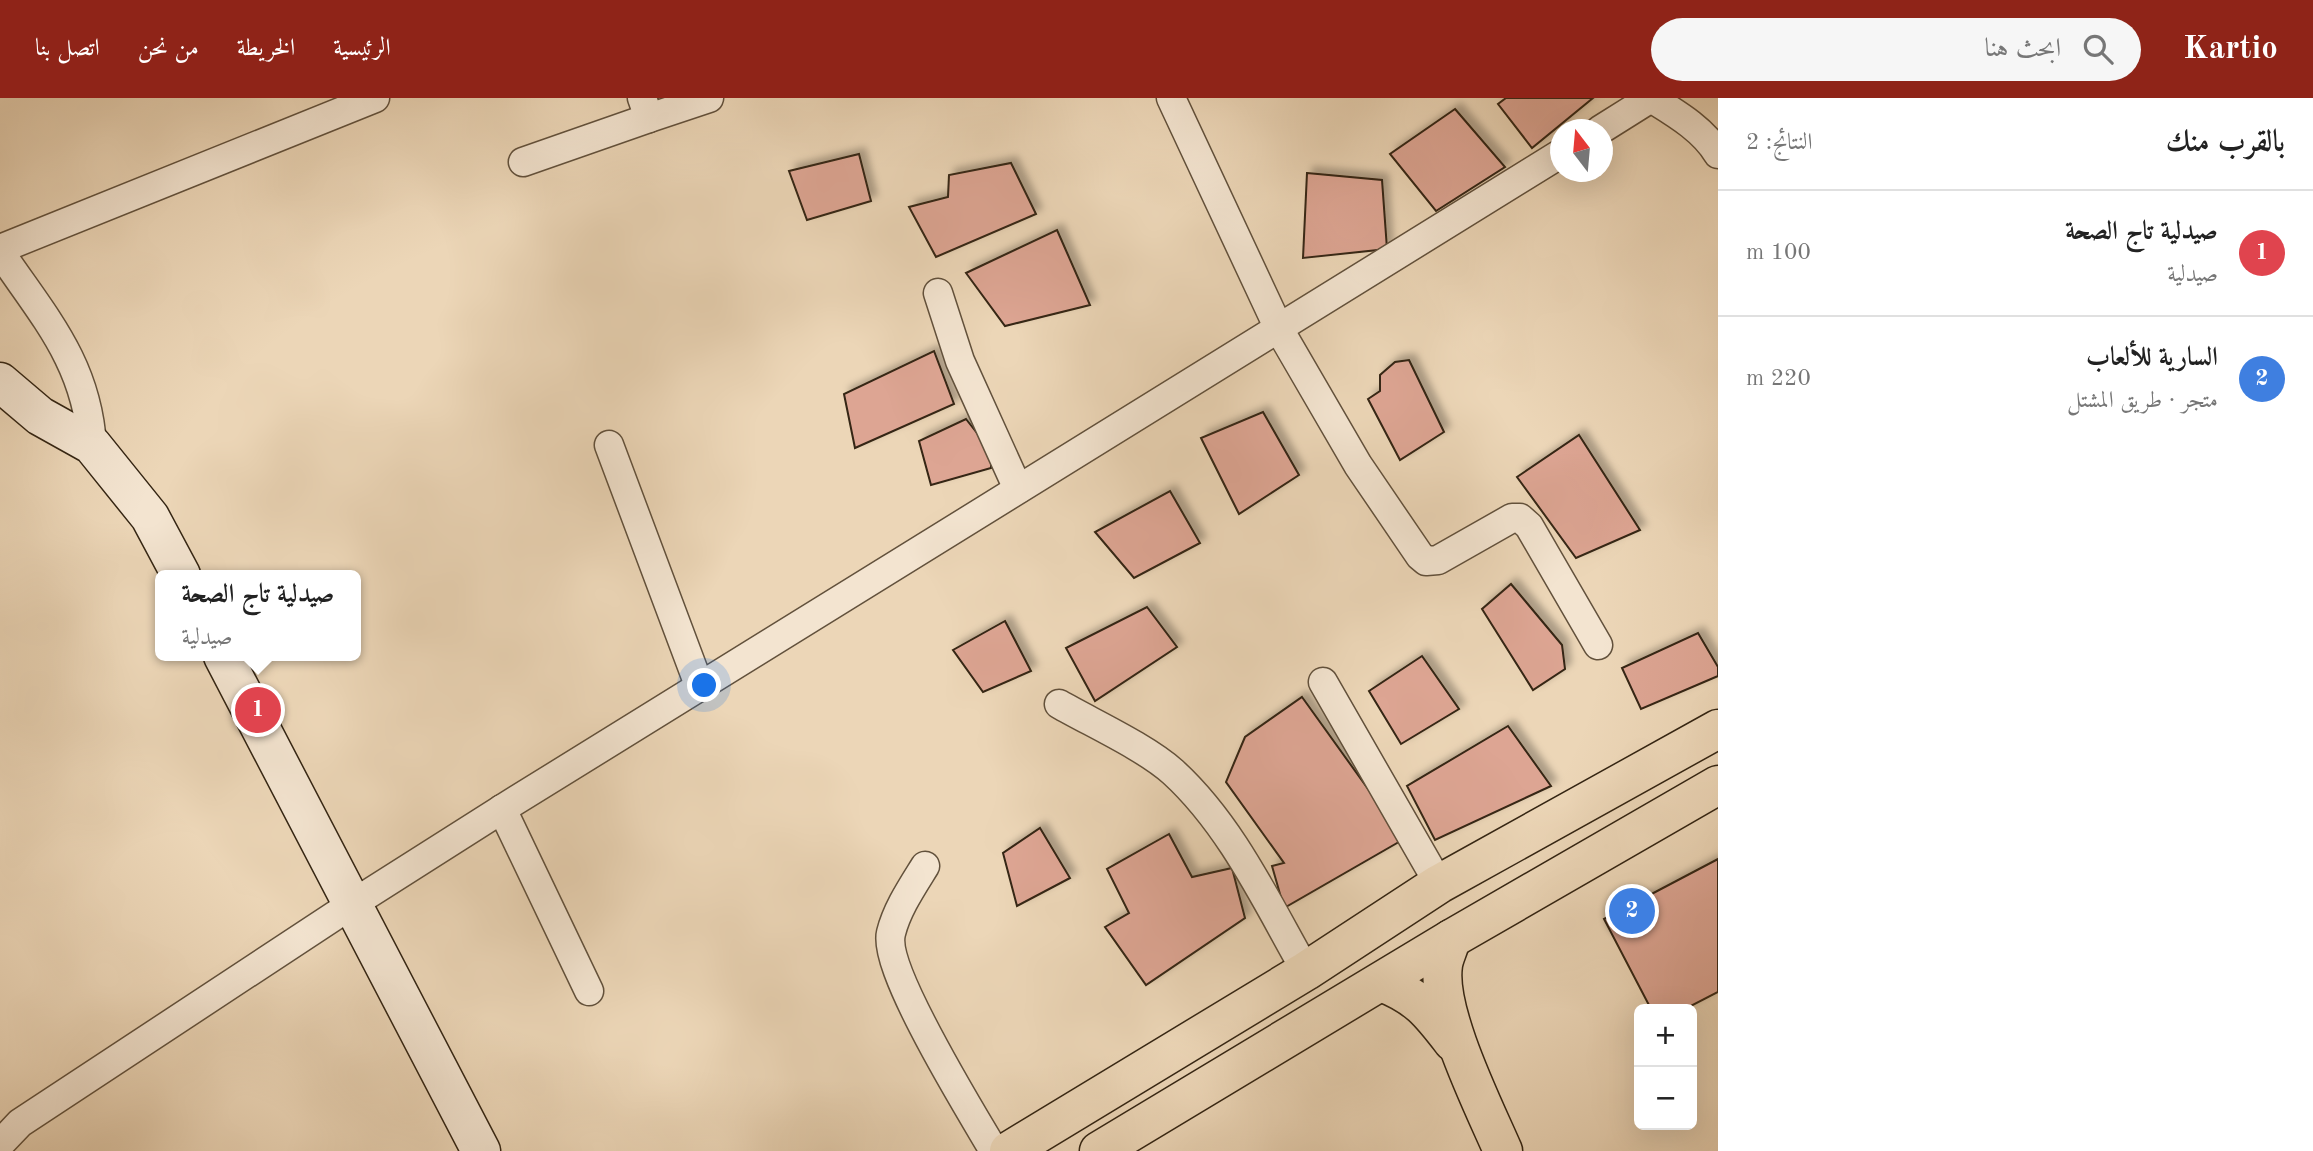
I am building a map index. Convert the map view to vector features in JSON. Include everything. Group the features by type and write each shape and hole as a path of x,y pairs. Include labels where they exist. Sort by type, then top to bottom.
{"main road":[{"path":"1009,1151 1306,971 1439,884 1718,729"},
{"path":"1099,1151 1451,939 1718,785"},
{"path":"1451,939 1443,966 1445,989 1460,1052 1503,1151"},
{"path":"1381,982 1403,990 1426,1007 1460,1052"}],"street":[{"path":"92,445 90,417 74,363 0,251 376,98"},
{"path":"523,162 645,108 709,98"},
{"path":"1171,98 1279,329 1358,465 1420,556 1426,561 1438,560 1512,518 1520,519 1529,526 1598,645"},
{"path":"1613,122 1651,98 1682,118 1712,145 1718,154"},
{"path":"0,1144 20,1124 354,903 502,809 1550,160"},
{"path":"938,293 960,360 1018,489"},
{"path":"1,386 40,416 92,445 150,517 178,570"},
{"path":"609,445 699,685"},
{"path":"226,661 481,1151"},
{"path":"1323,682 1439,884"},
{"path":"1059,704 1172,771 1207,808 1239,854 1306,971"},
{"path":"502,809 589,991"},
{"path":"925,866 904,901 890,936 901,977 930,1042 994,1151"}],"building":[{"path":"1506,98 1593,98 1567,119 1550,119 1550,133 1532,148 1498,104"},
{"path":"1455,109 1505,167 1436,211 1390,154"},
{"path":"859,154 871,201 807,220 789,171"},
{"path":"1011,163 1036,214 936,257 909,207 948,197 949,175"},
{"path":"1307,173 1382,180 1387,249 1303,258"},
{"path":"1057,230 1090,305 1005,326 966,273"},
{"path":"934,351 954,404 855,448 844,394"},
{"path":"1409,360 1444,432 1400,460 1368,399 1380,391 1380,375 1395,362"},
{"path":"1263,412 1299,475 1239,514 1201,438"},
{"path":"966,419 991,451 991,468 931,485 919,441"},
{"path":"1579,435 1640,530 1576,558 1517,477"},
{"path":"1170,491 1200,543 1134,578 1095,532"},
{"path":"1511,584 1562,645 1565,669 1533,690 1482,609"},
{"path":"1147,607 1177,647 1095,701 1066,648"},
{"path":"1005,621 1031,671 983,692 953,650"},
{"path":"1698,633 1718,667 1718,676 1641,709 1622,668"},
{"path":"1422,656 1459,709 1401,744 1369,691"},
{"path":"1302,697 1404,839 1284,908 1272,866 1284,863 1226,782 1245,737"},
{"path":"1508,726 1551,786 1435,840 1407,786"},
{"path":"1040,828 1070,878 1017,906 1003,853"},
{"path":"1169,834 1192,877 1232,868 1245,918 1146,985 1105,927 1129,913 1107,869"},
{"path":"1718,859 1718,992 1695,1004 1648,1004 1604,919"}],"place":[{"name":"صيدلية تاج الصحة","path":"258,710"},
{"name":"السارية للألعاب","path":"1632,911"}]}
